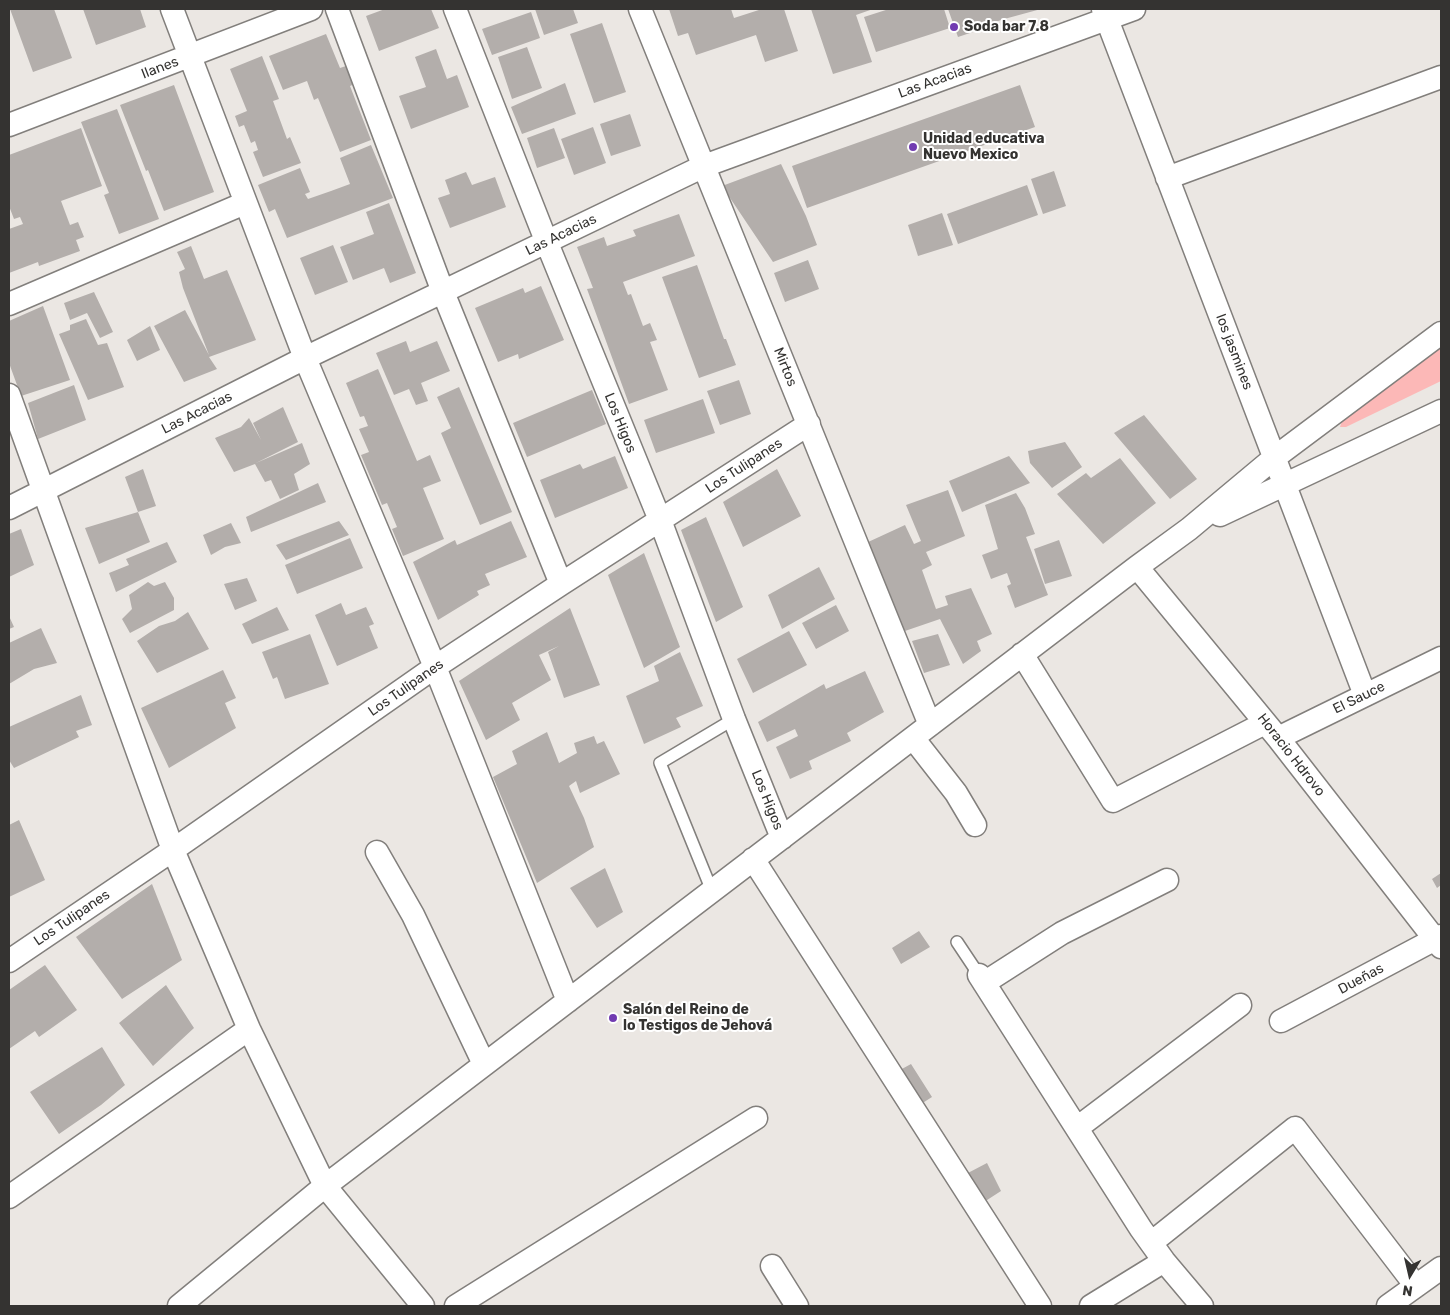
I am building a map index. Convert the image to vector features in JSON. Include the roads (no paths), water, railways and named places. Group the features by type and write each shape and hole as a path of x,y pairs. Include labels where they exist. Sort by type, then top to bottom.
{"street":[{"path":"172,9 305,358 435,667 568,1001"},
{"name":"Ilanes","path":"9,125 312,9"},
{"path":"337,9 443,292 561,584"},
{"name":"Los Higos","path":"455,9 547,243 660,520 734,719 782,838"},
{"name":"Mirtos","path":"640,9 809,424 921,732 975,825"},
{"name":"Las Acacias","path":"9,508 305,358 704,166 1104,14 1134,9"},
{"name":"los jasmines","path":"1104,14 1365,695"},
{"path":"1167,178 1441,77"},
{"path":"9,304 245,203"},
{"path":"179,1306 325,1186 1022,654 1189,529 1274,458 1441,333"},
{"path":"9,395 173,850 249,1029 325,1186 423,1306"},
{"path":"1189,529 1441,411"},
{"name":"Los Tulipanes","path":"9,961 173,850 435,667 809,424"},
{"name":"Horacio Hdrovo","path":"1137,567 1272,730 1439,941"},
{"name":"El Sauce","path":"1022,654 1113,801 1272,730 1365,695 1441,658"},
{"path":"377,852 413,915 484,1064"},
{"path":"753,860 1040,1306"},
{"path":"1167,880 1062,933 981,979 1125,1205 1158,1252 1202,1306"},
{"name":"Dueñas","path":"1281,1021 1439,941"},
{"path":"1077,1128 1240,1005"},
{"path":"9,1197 249,1029"},
{"path":"456,1306 756,1118"},
{"path":"1091,1306 1158,1252 1295,1128 1416,1286"},
{"path":"772,1266 797,1306"},
{"path":"1388,1306 1441,1268"}],"lane":[{"path":"712,891 660,763 734,719"},
{"path":"957,942 981,979"}],"place":[{"name":"Soda bar 7.8","path":"954,27"},
{"name":"Unidad educativa Nuevo Mexico","path":"913,147"},
{"name":"Salón del Reino de lo Testigos de Jehová","path":"613,1018"}]}
